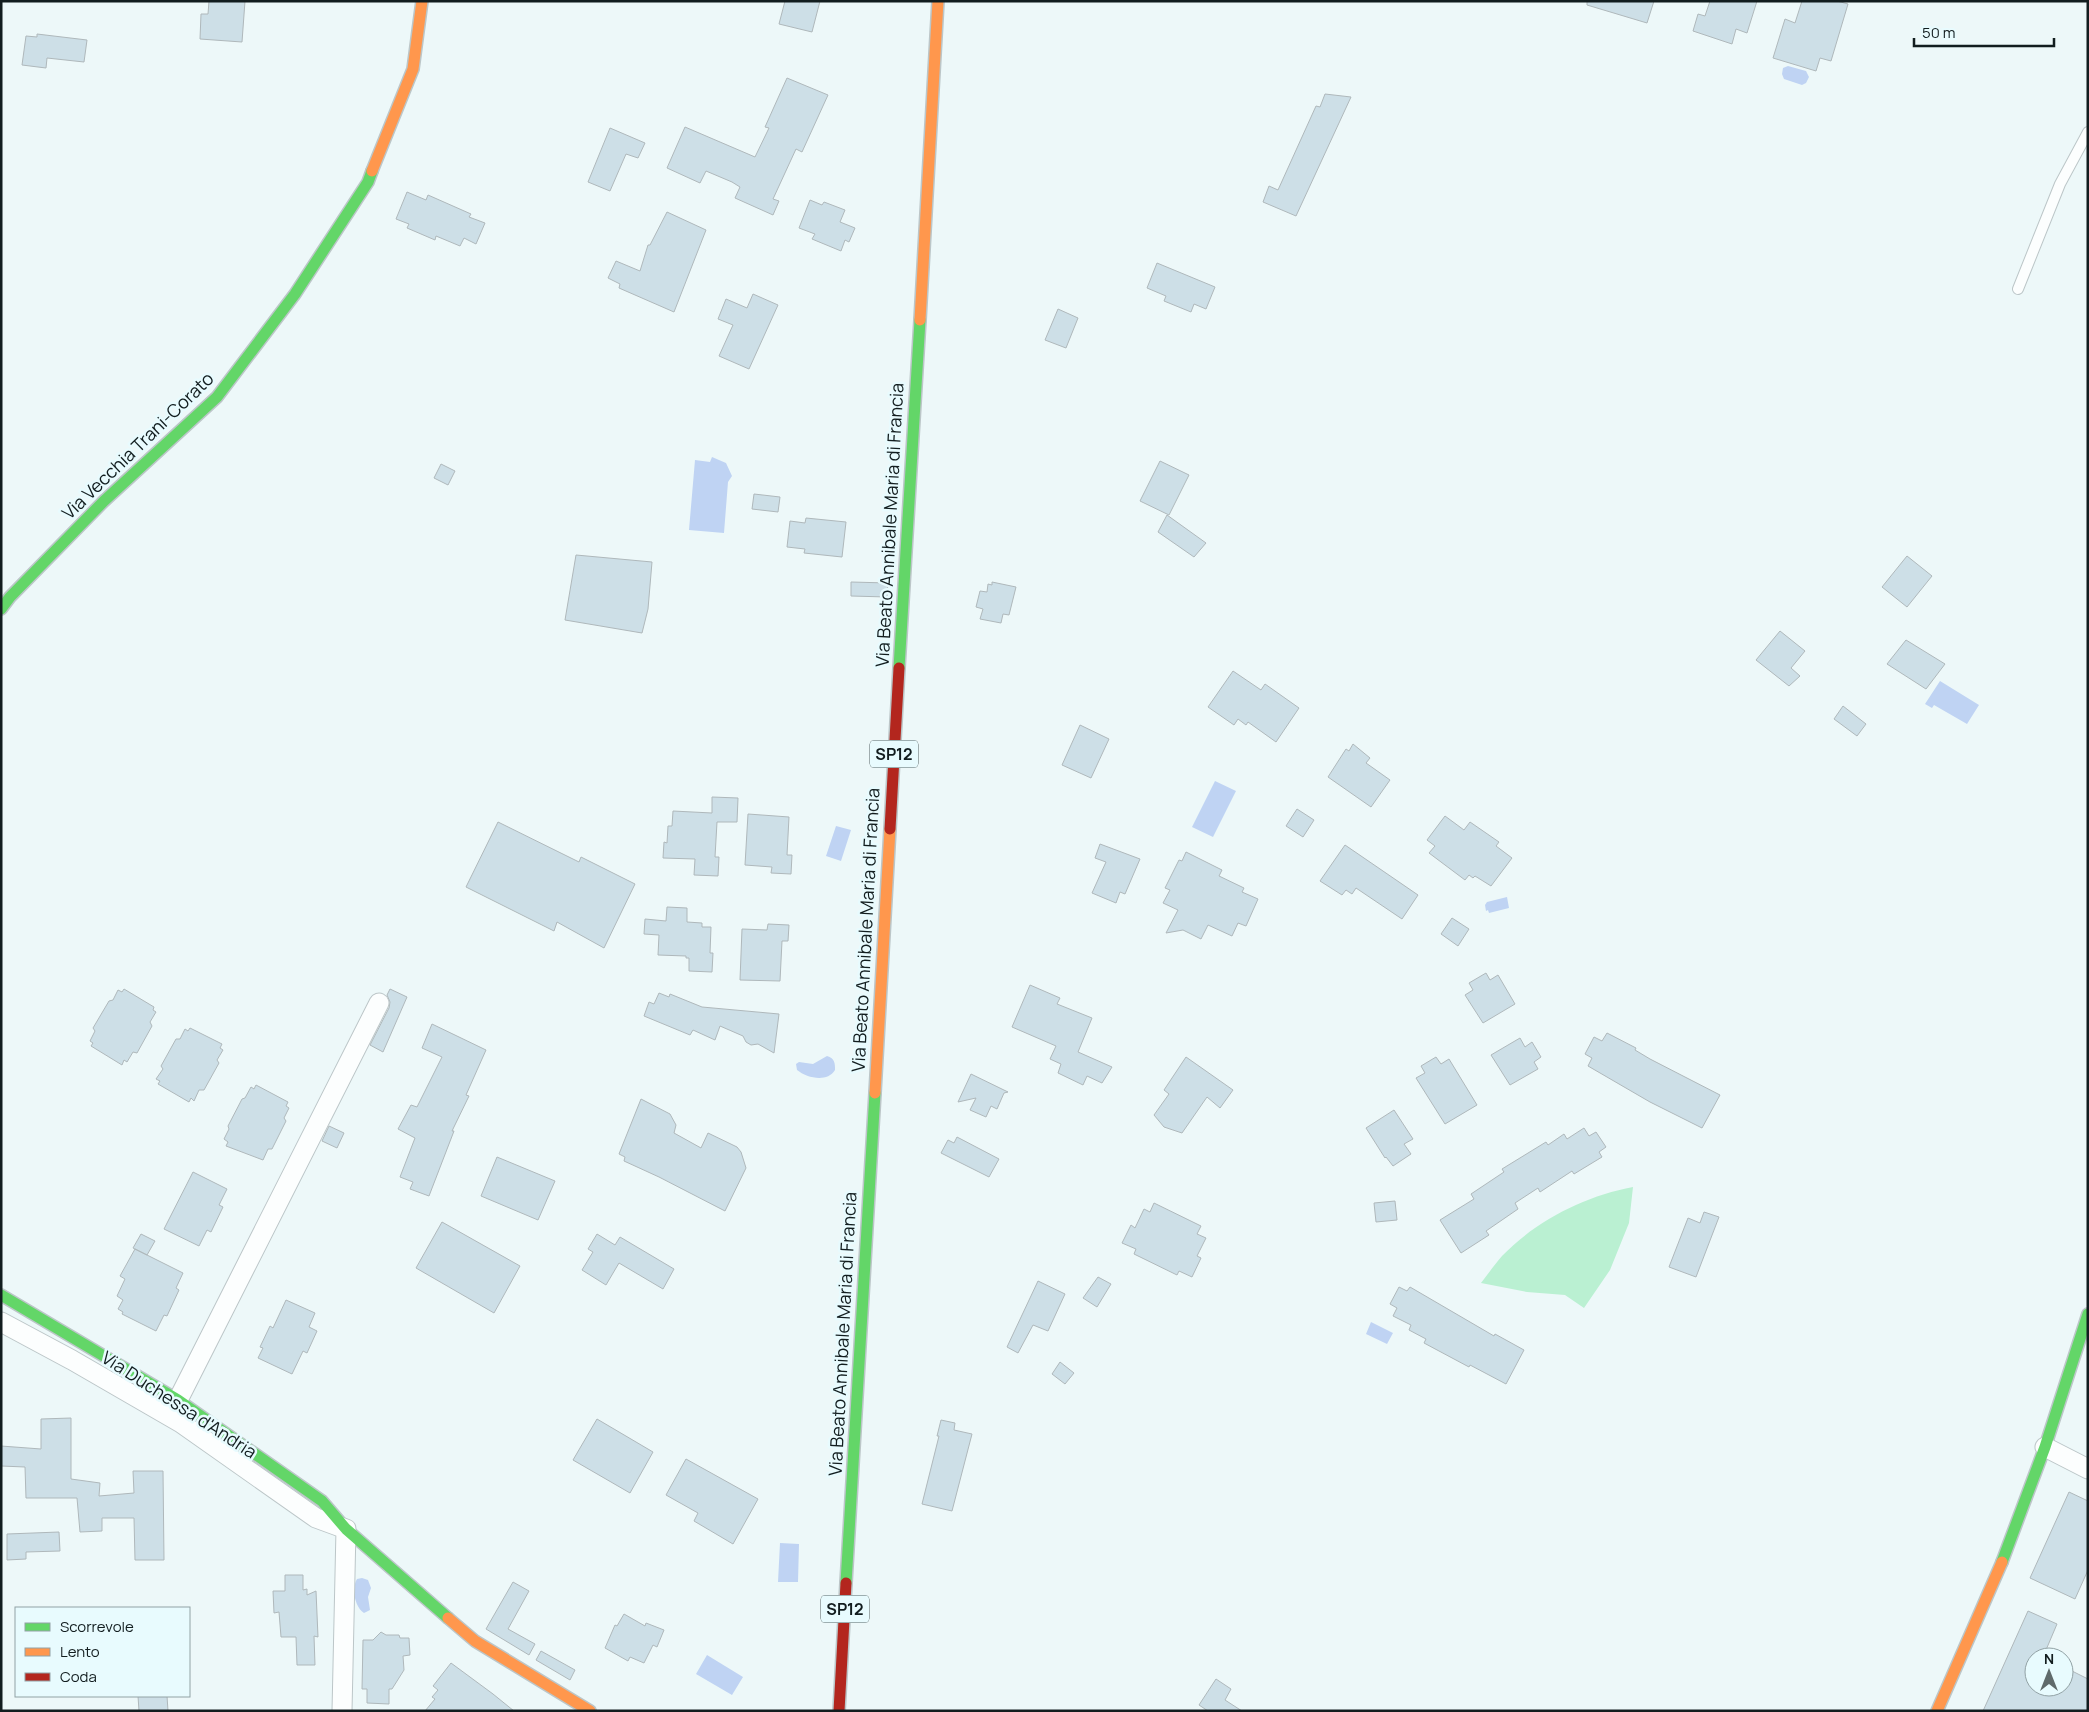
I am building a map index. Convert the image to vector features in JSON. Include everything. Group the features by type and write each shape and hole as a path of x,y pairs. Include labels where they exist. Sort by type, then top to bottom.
{"street":[{"name":"Via Vecchia Trani-Corato","path":"1,610 10,597 104,501 217,397 295,294 368,182 413,70 422,1"},
{"name":"Via Beato Annibale Maria di Francia","path":"839,1711 938,1"},
{"path":"173,1418 178,1400 379,1003"},
{"name":"Via Duchessa d'Andria","path":"1,1295 178,1400 322,1501 346,1529 475,1641 590,1711"},
{"path":"1937,1711 1994,1584 2044,1447 2088,1314"},
{"name":"Via Duchessa d'Andria","path":"1,1322 173,1418 316,1518 346,1529"},
{"path":"2044,1447 2088,1469"},
{"path":"342,1711 346,1529"},
{"name":"Via Duchessa d'Andria","path":"546,1685 573,1711"}],"lane":[{"path":"2018,289 2060,184 2088,132"}],"green space":[{"path":"1633,1187 1629,1223 1610,1270 1584,1308 1565,1295 1527,1292 1481,1283 1502,1256 1530,1231 1580,1203"}],"water":[{"path":"1788,66 1806,71 1809,77 1806,83 1802,85 1784,79 1782,74 1783,68"},
{"path":"712,457 726,463 732,476 728,482 724,533 689,530 695,460 710,462"},
{"path":"1940,681 1979,705 1967,724 1934,705 1932,708 1925,704"},
{"path":"1215,781 1236,791 1213,837 1192,827"},
{"path":"836,826 851,830 841,861 826,856"},
{"path":"1507,897 1509,908 1489,913 1488,910 1486,911 1485,905 1487,902"},
{"path":"827,1056 835,1063 835,1070 827,1077 811,1077 797,1070 796,1064 799,1062 813,1064"},
{"path":"1371,1322 1393,1333 1387,1344 1366,1334"},
{"path":"780,1543 799,1544 798,1582 778,1582"},
{"path":"357,1579 368,1580 371,1588 368,1597 370,1610 364,1613 358,1607 354,1593"},
{"path":"707,1655 743,1677 732,1695 696,1674"}],"building":[{"path":"209,1 245,1 242,42 200,39 201,14 208,14"},
{"path":"785,1 820,1 812,32 779,24"},
{"path":"1587,1 1654,1 1647,23 1587,5"},
{"path":"1710,1 1757,1 1747,33 1736,29 1732,44 1693,31 1698,14 1705,16"},
{"path":"1802,1 1837,1 1848,4 1831,61 1820,58 1816,71 1773,58 1785,19 1795,23"},
{"path":"37,34 87,40 84,62 47,58 46,68 22,65 26,36 37,37"},
{"path":"787,78 828,95 802,152 796,149 773,199 779,201 773,215 735,198 740,187 732,182 706,171 700,183 667,168 685,127 755,157 769,128 765,127"},
{"path":"1325,94 1351,97 1296,216 1263,202 1269,186 1278,190 1316,106 1320,107"},
{"path":"610,128 645,143 638,158 626,154 610,191 588,182"},
{"path":"407,192 426,200 428,195 471,214 469,217 485,223 476,244 464,238 460,246 436,236 435,240 407,228 409,224 396,219"},
{"path":"810,200 822,205 824,202 845,210 840,222 855,228 849,242 845,240 841,251 812,239 815,234 799,228"},
{"path":"667,212 706,230 674,312 619,288 620,284 608,278 616,261 640,271 648,245 650,245"},
{"path":"1157,263 1215,287 1206,309 1194,304 1191,312 1164,301 1166,296 1147,288"},
{"path":"753,294 778,305 749,369 719,356 733,325 718,319 726,299 747,308"},
{"path":"1058,309 1078,318 1066,348 1045,340"},
{"path":"1160,461 1189,475 1169,515 1140,501"},
{"path":"441,464 455,471 448,485 434,478"},
{"path":"754,494 780,497 778,512 752,509"},
{"path":"1167,515 1206,543 1194,557 1158,532"},
{"path":"806,518 846,522 842,557 804,553 805,549 787,547 790,521 805,523"},
{"path":"576,555 652,562 648,609 642,633 565,620"},
{"path":"1907,556 1932,576 1907,607 1882,587"},
{"path":"851,582 888,583 887,597 851,596"},
{"path":"992,582 1016,587 1009,615 1003,614 1001,623 980,619 983,609 976,607 980,591 987,592 988,584 992,585"},
{"path":"1780,631 1805,651 1791,668 1800,676 1789,686 1756,660"},
{"path":"1906,640 1945,664 1926,689 1887,664"},
{"path":"1233,671 1261,690 1265,684 1299,708 1276,742 1248,722 1246,725 1238,719 1234,725 1208,707"},
{"path":"1843,706 1866,724 1857,736 1834,719"},
{"path":"1080,725 1109,739 1091,778 1062,765"},
{"path":"1353,744 1370,758 1366,763 1390,780 1371,807 1328,777 1346,749 1349,751"},
{"path":"712,797 738,798 737,822 717,822 715,857 719,857 718,876 694,875 695,859 663,858 664,842 667,843 668,826 672,826 673,811 712,813"},
{"path":"1297,809 1314,820 1303,837 1286,826"},
{"path":"748,814 789,817 787,855 792,855 791,874 771,873 772,867 745,865"},
{"path":"1445,816 1464,830 1470,822 1499,842 1496,846 1512,858 1491,886 1475,876 1473,878 1469,875 1465,880 1429,853 1435,846 1427,840"},
{"path":"498,822 579,862 581,857 635,884 604,948 557,922 554,931 466,887"},
{"path":"1100,844 1140,859 1125,894 1120,892 1116,903 1092,893 1106,862 1095,858"},
{"path":"1345,845 1418,895 1402,919 1356,888 1352,894 1346,890 1342,895 1320,881"},
{"path":"1186,852 1222,870 1219,876 1244,888 1242,892 1258,899 1246,926 1238,923 1232,936 1208,925 1201,939 1183,930 1166,933 1178,910 1163,903 1170,890 1165,888 1179,860 1182,861"},
{"path":"667,907 687,908 687,922 702,923 702,927 711,927 710,953 713,953 712,972 689,971 689,958 686,958 686,956 658,955 659,935 644,934 645,919 666,921"},
{"path":"1452,918 1469,929 1458,946 1441,934"},
{"path":"768,924 789,925 788,941 782,941 780,981 740,980 742,929 767,930"},
{"path":"1486,973 1490,980 1498,975 1515,1004 1483,1023 1465,995 1473,990 1469,983"},
{"path":"1030,985 1060,998 1057,1004 1092,1018 1078,1052 1112,1067 1102,1083 1087,1076 1083,1085 1058,1073 1061,1064 1050,1059 1056,1046 1012,1027"},
{"path":"124,989 154,1007 153,1010 156,1012 150,1022 152,1026 137,1053 133,1052 127,1062 124,1060 122,1065 91,1046 93,1043 90,1041 95,1031 93,1028 109,1001 113,1000 118,990 122,992"},
{"path":"390,989 407,997 383,1052 370,1045 389,1008 390,1002 387,995"},
{"path":"659,993 669,997 670,994 702,1007 779,1014 774,1053 758,1044 751,1045 746,1042 743,1036 720,1026 715,1040 693,1030 690,1035 644,1016 649,1002 654,1004"},
{"path":"432,1024 486,1050 466,1095 469,1096 452,1131 454,1131 429,1196 410,1189 413,1182 400,1177 415,1138 398,1129 411,1105 417,1107 442,1057 422,1048"},
{"path":"190,1028 222,1044 220,1048 223,1050 217,1060 219,1063 204,1090 199,1090 194,1101 191,1098 189,1102 158,1084 160,1081 156,1079 163,1069 161,1066 176,1039 180,1039 185,1029 188,1031"},
{"path":"1607,1033 1636,1048 1635,1050 1650,1059 1720,1095 1702,1128 1650,1102 1588,1066 1592,1058 1585,1054 1594,1037 1602,1041"},
{"path":"1520,1038 1525,1047 1532,1042 1541,1057 1534,1062 1538,1069 1510,1085 1491,1055"},
{"path":"1186,1057 1233,1090 1220,1108 1207,1097 1182,1133 1164,1127 1154,1115 1169,1094 1164,1090"},
{"path":"1436,1057 1441,1064 1449,1059 1477,1105 1445,1124 1416,1078 1425,1073 1421,1066"},
{"path":"971,1074 1008,1092 1004,1093 997,1109 991,1106 986,1117 970,1110 976,1098 958,1102"},
{"path":"256,1085 288,1102 286,1106 289,1108 284,1118 286,1121 272,1149 268,1149 263,1160 226,1146 228,1142 224,1139 229,1129 228,1126 242,1099 245,1098 251,1087 254,1089"},
{"path":"641,1099 670,1114 676,1125 674,1133 701,1148 708,1133 737,1147 741,1152 746,1168 725,1211 624,1161 625,1157 619,1154"},
{"path":"1394,1110 1413,1139 1404,1144 1411,1154 1393,1166 1385,1158 1366,1128"},
{"path":"329,1126 344,1133 337,1148 322,1141"},
{"path":"1584,1128 1589,1136 1596,1132 1606,1147 1599,1152 1602,1157 1574,1174 1572,1171 1540,1192 1538,1188 1515,1203 1518,1209 1486,1231 1489,1235 1461,1253 1440,1220 1474,1199 1471,1194 1504,1172 1502,1169 1546,1142 1548,1145 1564,1134 1567,1139"},
{"path":"957,1137 999,1159 989,1177 941,1153 948,1140 954,1143"},
{"path":"497,1157 555,1181 538,1220 481,1196"},
{"path":"193,1172 227,1189 219,1205 223,1207 211,1232 207,1230 199,1246 164,1229"},
{"path":"1395,1201 1397,1220 1376,1222 1374,1203"},
{"path":"1154,1203 1201,1226 1197,1234 1206,1238 1197,1256 1201,1258 1192,1277 1179,1271 1177,1275 1134,1254 1136,1249 1122,1243 1131,1225 1135,1228 1144,1209 1150,1212"},
{"path":"1704,1212 1719,1217 1696,1277 1669,1267 1688,1218 1700,1223"},
{"path":"442,1222 520,1266 494,1313 416,1268"},
{"path":"141,1234 155,1241 147,1255 133,1248"},
{"path":"597,1234 615,1245 620,1237 674,1269 663,1289 619,1263 606,1285 582,1270 593,1252 588,1249"},
{"path":"135,1249 183,1273 176,1288 179,1290 167,1316 164,1315 156,1331 122,1314 123,1312 118,1309 123,1300 117,1296 125,1279 120,1276"},
{"path":"1098,1277 1111,1284 1097,1307 1083,1298"},
{"path":"1038,1281 1065,1294 1048,1331 1033,1325 1018,1353 1007,1347"},
{"path":"1399,1287 1407,1291 1410,1287 1494,1336 1495,1334 1524,1350 1506,1384 1424,1343 1426,1339 1409,1330 1411,1325 1393,1316 1397,1308 1390,1304"},
{"path":"286,1300 315,1313 309,1327 317,1331 307,1353 303,1351 292,1374 258,1358 263,1348 260,1347 270,1326 273,1328"},
{"path":"1060,1362 1074,1373 1065,1384 1052,1374"},
{"path":"71,1418 71,1479 100,1483 99,1496 134,1493 133,1471 163,1471 164,1560 135,1560 134,1518 102,1518 102,1531 80,1532 77,1498 26,1498 25,1467 1,1466 1,1446 41,1449 41,1419"},
{"path":"597,1419 653,1452 630,1493 573,1460"},
{"path":"941,1420 955,1423 954,1430 972,1434 952,1511 922,1504 939,1436 937,1436"},
{"path":"686,1459 758,1499 733,1544 694,1521 698,1513 666,1495"},
{"path":"2069,1492 2088,1501 2088,1570 2075,1599 2030,1578"},
{"path":"59,1532 60,1551 26,1552 26,1559 7,1560 7,1534"},
{"path":"285,1575 303,1575 303,1590 307,1589 307,1595 316,1591 318,1637 314,1636 315,1665 297,1665 296,1637 281,1637 279,1612 274,1613 273,1591 285,1591"},
{"path":"513,1582 529,1591 508,1629 535,1644 529,1655 486,1629"},
{"path":"2028,1611 2057,1624 2047,1647 2024,1647 2024,1697 2074,1697 2074,1672 2088,1679 2088,1711 1983,1711"},
{"path":"624,1614 645,1626 646,1623 664,1630 657,1647 653,1645 644,1663 630,1657 628,1661 605,1648 615,1625 617,1626"},
{"path":"381,1632 386,1635 399,1635 400,1638 409,1638 410,1655 403,1656 404,1670 392,1689 389,1689 389,1704 367,1703 367,1689 362,1689 363,1640 373,1640"},
{"path":"541,1651 575,1670 570,1680 536,1660"},
{"path":"451,1663 514,1711 425,1711 435,1699 432,1697 438,1690 433,1686"},
{"path":"1216,1679 1231,1689 1225,1700 1242,1711 1208,1711 1199,1705"},
{"path":"138,1697 167,1697 168,1711 139,1711"}],"traffic: fast":[{"path":"1,609 10,597 104,501 217,397 295,294 368,182 372,171"},
{"path":"899,668 920,320"},
{"path":"846,1583 875,1093"},
{"path":"1,1295 178,1400 322,1501 346,1529 448,1618"},
{"path":"2002,1562 2045,1447 2088,1314"}],"traffic: slow":[{"path":"372,171 413,69 422,1"},
{"path":"920,320 938,1"},
{"path":"875,1093 890,829"},
{"path":"1937,1711 2002,1562"},
{"path":"448,1618 475,1641 590,1711"}],"traffic: jam":[{"path":"890,829 899,668"},
{"path":"839,1711 846,1583"}]}
